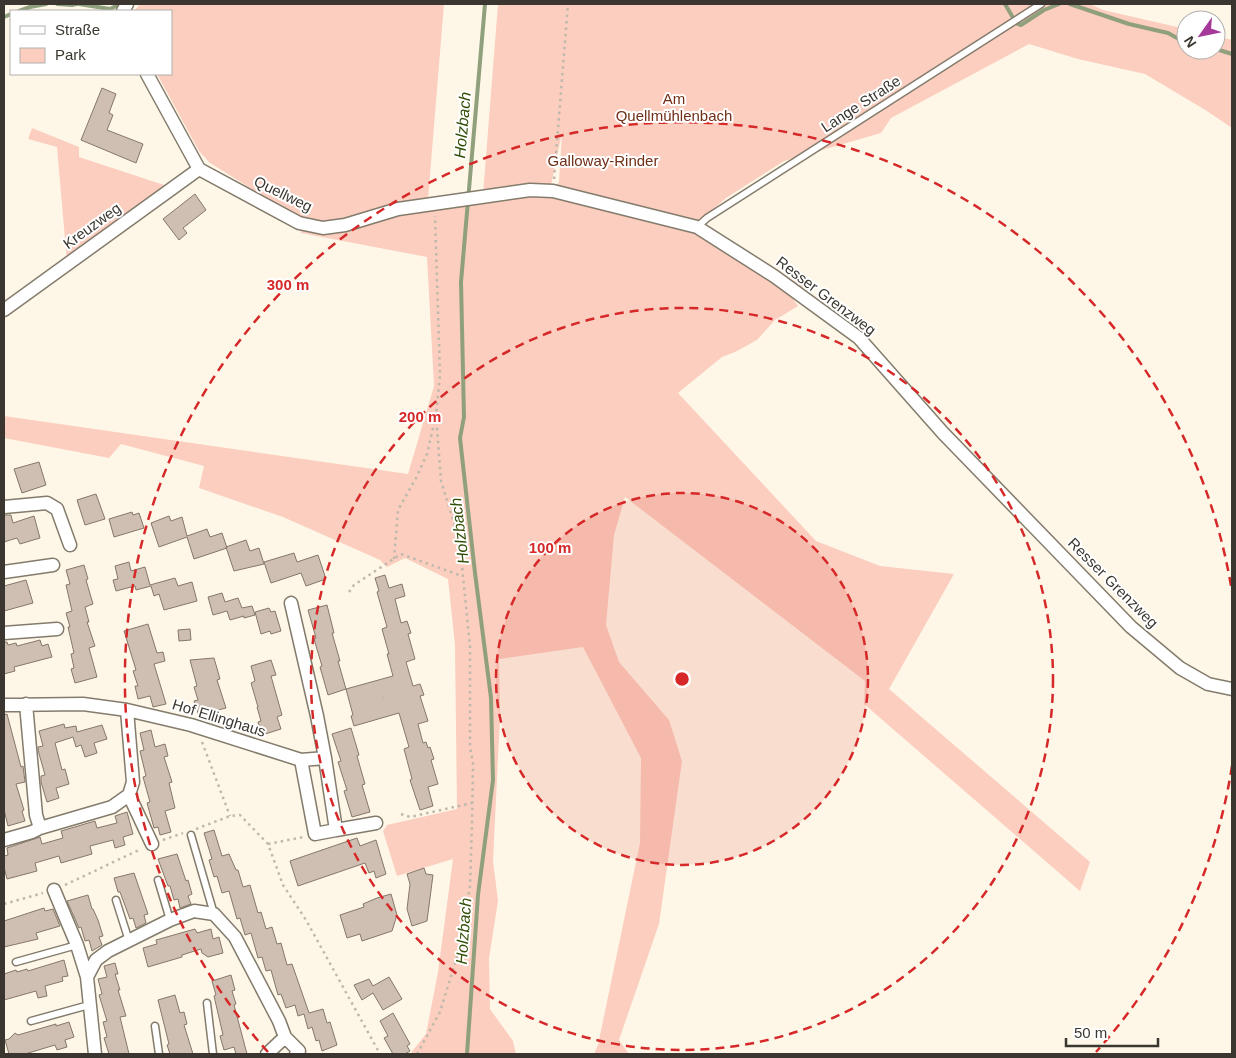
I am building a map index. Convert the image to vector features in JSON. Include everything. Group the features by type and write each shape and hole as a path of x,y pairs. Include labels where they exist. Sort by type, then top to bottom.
{"street":[{"path":"148,75 199,169"},
{"name":"Quellweg","path":"199,169 299,223 323,228 345,225 398,209 530,190 553,191"},
{"name":"Kreuzweg","path":"4,310 199,169"},
{"name":"Resser Grenzweg","path":"553,191 697,227 774,276 859,338 943,433 1131,627 1180,668 1208,684 1232,689"},
{"path":"4,507 47,503 57,509 70,545"},
{"path":"4,572 53,565"},
{"path":"291,603 317,716 336,830"},
{"path":"4,633 57,629"},
{"path":"26,704 36,815 40,828"},
{"name":"Hof Ellinghaus","path":"4,705 83,704 127,710 196,726 302,760 325,758"},
{"path":"4,840 112,806 129,795 133,782 127,710"},
{"path":"302,760 316,834 376,824"},
{"path":"129,795 152,844"},
{"path":"54,890 77,945 87,976 95,1054"},
{"path":"87,976 96,960 108,951 170,920 194,911 214,914 235,937 279,1021 285,1037 299,1051 296,1054"},
{"path":"267,1054 285,1037"}],"lane":[{"name":"Lange Straße","path":"697,227 707,218 1041,4"},
{"path":"191,835 214,914"},
{"path":"158,880 170,920"},
{"path":"116,900 129,941"},
{"path":"16,962 77,945"},
{"path":"207,1003 213,1054"},
{"path":"31,1021 89,1005"},
{"path":"155,1026 159,1054"}],"path":[{"path":"553,191 568,4"},
{"path":"394,559 398,510 416,478 426,454 436,415 440,375 434,251 435,205"},
{"path":"417,1054 440,1012 460,950 470,886 473,763 469,720 470,646 461,556 454,523 441,480 436,415"},
{"path":"349,592 354,585 401,554 462,576"},
{"path":"382,698 386,697"},
{"path":"196,726 230,816"},
{"path":"401,814 410,817 472,803"},
{"path":"4,904 54,890 152,844 230,816 240,815 268,844 283,885 306,920 380,1054"},
{"path":"268,844 316,834"}],"green space":[{"path":"140,4 444,4 428,199 551,193 559,182 562,133 550,190 483,195 498,4 1090,4 1103,10 1176,27 1176,60 1226,60 1226,38 1232,40 1232,128 1145,74 1078,59 1029,44 891,118 881,133 784,161 726,198 697,223 807,288 793,299 798,306 775,320 757,340 722,357 678,393 816,541 880,566 954,574 889,689 1090,862 1080,891 864,704 865,681 625,497 614,535 606,625 619,662 669,720 682,761 659,924 619,1040 629,1054 594,1054 598,1045 640,843 641,758 583,647 499,659 500,718 493,861 498,901 489,958 490,1009 513,1041 516,1054 410,1054 426,1034 438,972 453,859 397,876 383,831 387,825 457,809 455,645 448,579 405,558 387,567 380,560 283,517 199,488 204,466 121,444 109,458 4,438 4,416 408,474 434,386 427,257 301,233 299,218 210,163 199,151 158,75 172,75 172,10 135,10"},
{"path":"32,128 79,147 79,157 164,185 164,192 67,262 57,147 28,139"}],"building":[{"path":"102,88 116,94 109,113 113,115 107,130 143,144 136,163 81,140"},
{"path":"195,194 206,210 183,228 187,233 179,240 163,219"},
{"path":"39,462 46,485 22,493 14,469"},
{"path":"96,494 105,519 85,525 77,500"},
{"path":"132,512 133,515 139,513 144,528 114,537 109,519"},
{"path":"4,515 11,515 13,523 34,516 40,538 20,544 17,538 4,542"},
{"path":"169,516 171,521 182,517 187,536 207,529 210,537 222,533 227,548 194,559 187,537 159,547 151,523"},
{"path":"246,540 250,551 259,548 264,564 234,571 226,547"},
{"path":"294,553 297,562 318,555 326,579 306,586 301,573 271,583 264,562"},
{"path":"129,562 131,571 145,567 150,585 175,578 178,586 192,582 197,601 164,610 159,594 154,596 151,586 136,590 135,586 116,591 113,580 118,579 115,566"},
{"path":"84,565 93,604 85,607 89,622 87,622 95,646 89,648 97,677 75,683 71,669 74,668 71,654 74,653 66,613 72,611 66,585 70,584 66,570"},
{"path":"385,575 389,588 402,584 405,596 395,599 401,623 407,621 411,633 408,634 415,659 406,662 413,686 420,684 424,695 420,696 428,721 418,724 423,743 426,742 428,748 430,747 434,759 431,760 438,784 428,787 433,806 420,810 410,780 412,779 404,749 409,747 399,713 354,726 346,689 393,676 382,629 387,627 375,578"},
{"path":"26,580 33,603 4,611 4,586"},
{"path":"222,593 225,602 238,598 242,608 252,606 255,615 230,620 227,611 213,615 208,597"},
{"path":"327,605 340,661 338,661 346,689 328,695 308,610"},
{"path":"269,608 271,612 275,611 281,631 271,634 270,631 261,634 255,612"},
{"path":"148,624 157,653 163,652 165,661 154,664 166,704 153,707 150,696 138,699 135,686 138,686 133,671 136,670 124,631"},
{"path":"190,629 191,640 179,641 178,630"},
{"path":"40,640 42,646 48,644 52,657 14,667 15,671 4,674 4,642 7,642 8,645 16,643 17,646"},
{"path":"214,658 220,679 217,680 226,708 218,710 221,720 212,723 209,713 199,716 194,701 198,700 194,687 197,686 190,660"},
{"path":"271,660 276,675 271,676 282,715 277,717 281,729 262,735 258,722 261,721 251,683 255,681 251,666"},
{"path":"7,714 21,767 23,766 25,782 16,784 24,810 22,811 25,821 8,826 4,810 4,715"},
{"path":"64,724 65,728 76,726 77,732 102,725 107,739 94,743 97,753 85,757 81,745 76,747 73,737 55,743 62,770 65,769 69,784 56,788 59,798 47,802 41,782 41,776 45,775 38,750 38,747 43,746 39,731"},
{"path":"351,728 365,784 362,785 370,812 352,817 344,791 347,790 338,762 341,761 332,734"},
{"path":"151,730 155,747 165,744 168,756 164,757 172,782 169,783 175,808 165,811 171,832 160,835 158,827 154,828 147,803 150,802 143,777 146,776 140,751 144,750 140,733"},
{"path":"127,812 133,834 123,837 125,845 115,848 113,840 90,846 92,854 61,863 59,856 35,863 37,871 7,879 4,856 8,855 7,848 40,837 42,844 63,838 61,831 95,821 97,828 117,823 115,816"},
{"path":"214,830 222,856 229,854 236,870 238,870 243,887 250,885 258,913 261,912 266,929 272,927 277,944 281,943 287,965 292,964 309,1013 323,1009 327,1023 330,1022 337,1045 322,1051 319,1040 316,1041 312,1027 308,1029 304,1014 298,1016 295,1005 286,1008 281,994 278,995 271,970 266,971 262,957 258,958 251,933 245,935 240,918 237,919 229,891 222,893 217,876 214,877 209,860 212,859 204,833"},
{"path":"357,838 360,846 376,840 386,874 376,878 374,871 369,873 365,863 298,886 290,861"},
{"path":"177,854 192,894 188,896 191,904 180,908 178,899 174,900 158,859"},
{"path":"424,868 426,874 433,875 427,921 412,926 407,909 410,884 407,874"},
{"path":"134,873 148,914 144,915 146,923 136,928 133,918 130,919 120,892 118,892 114,878"},
{"path":"391,894 397,915 392,931 362,941 360,934 347,938 340,915 364,907 363,904"},
{"path":"88,895 103,936 99,937 102,945 92,951 89,940 85,941 81,927 79,928 67,901"},
{"path":"44,908 45,911 53,909 60,926 36,933 38,939 4,947 4,921"},
{"path":"195,929 197,933 211,929 213,939 219,937 223,953 208,957 202,953 201,949 148,967 143,948 157,944 156,940"},
{"path":"64,960 68,976 62,977 63,981 45,986 47,996 38,998 36,991 4,1000 4,974 16,970 17,972 27,969 28,971"},
{"path":"115,963 118,974 115,974 120,990 118,990 126,1016 120,1017 129,1054 109,1054 104,1038 107,1037 103,1022 107,1021 99,995 102,994 98,979 107,977 104,966"},
{"path":"231,975 235,990 232,991 236,1004 234,1005 247,1054 236,1054 234,1047 224,1050 220,1036 223,1035 212,981"},
{"path":"389,977 402,999 383,1010 373,993 362,1000 354,985 369,979 373,986"},
{"path":"175,995 180,1013 184,1012 187,1024 184,1025 193,1054 170,1054 167,1045 169,1044 158,1000"},
{"path":"393,1013 410,1044 407,1046 410,1051 405,1054 393,1054 384,1038 388,1036 380,1021"},
{"path":"69,1022 74,1037 65,1040 67,1047 57,1050 55,1045 25,1054 9,1054 5,1040 15,1033 18,1035"}],"waterway":[{"path":"22,10 46,4"},
{"path":"57,4 77,4"},
{"path":"79,4 110,9 120,4"},
{"name":"Holzbach","path":"467,1054 478,895 493,780 491,698 460,438 464,417 461,282 485,4"},
{"path":"1005,4 1012,16"},
{"path":"1018,24 1021,25 1044,10 1059,4"},
{"path":"1070,4 1129,24 1168,33 1176,37"},
{"path":"4,17 10,14"},
{"path":"1226,52 1232,54"}],"park label":[{"name":"Am Quellmühlenbach","path":"674,108"},
{"name":"Galloway-Rinder","path":"603,161"}]}
